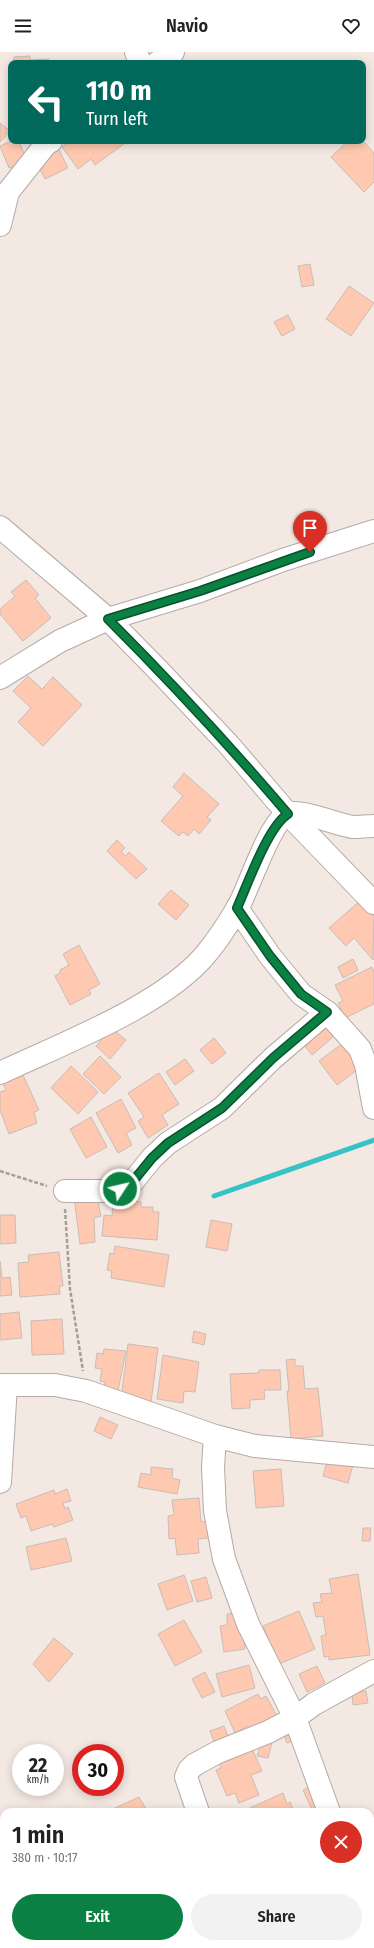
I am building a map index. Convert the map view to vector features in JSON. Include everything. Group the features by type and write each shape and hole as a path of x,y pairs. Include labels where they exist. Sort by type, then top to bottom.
{"street":[{"path":"161,60 173,52"},
{"path":"0,225 8,192 46,144"},
{"path":"0,527 108,619 160,671 229,745 288,814 374,903"},
{"path":"0,678 60,641 108,619 200,591 283,560 374,531"},
{"path":"0,1073 107,1023 171,986 196,966 207,953 237,908 269,837 279,821 288,814 303,814 354,827 374,826"},
{"path":"237,908 270,956 301,994 327,1012 360,1048 366,1065 374,1108"},
{"path":"65,1191 108,1191 130,1185 152,1158 168,1143 222,1108 273,1058 327,1012"},
{"path":"0,1482 3,1385 55,1385 86,1391 215,1436 255,1446 374,1457"},
{"path":"215,1436 213,1467 215,1511 224,1559 248,1624 295,1718 328,1808"},
{"path":"196,1808 190,1794 186,1777 194,1764 218,1752 268,1732 295,1718 314,1704 374,1671"}],"path":[{"path":"0,1170 16,1177 65,1191 70,1289 86,1391"}],"building":[{"path":"30,56 30,60 14,60 14,57"},
{"path":"0,123 8,129 8,133 0,142"},
{"path":"8,142 8,144 20,144 27,161 9,168 0,146"},
{"path":"66,144 124,144 95,165 91,159 78,169 62,147"},
{"path":"345,144 366,144 374,153 374,182 364,192 331,157"},
{"path":"59,150 68,168 45,179 36,162"},
{"path":"310,264 314,285 302,287 298,266"},
{"path":"349,286 374,303 351,336 326,319"},
{"path":"288,315 295,329 282,336 274,322"},
{"path":"26,580 39,595 35,598 51,618 23,641 0,614 0,609 15,596 11,592"},
{"path":"28,676 42,689 53,677 82,705 43,746 18,722 31,708 13,691"},
{"path":"184,773 219,804 207,817 211,820 199,834 194,829 188,836 183,832 179,836 161,821 183,796 173,787"},
{"path":"117,840 125,848 121,852 126,856 129,852 147,869 136,879 107,851"},
{"path":"171,890 189,905 176,920 158,904"},
{"path":"362,899 374,913 373,960 354,938 346,946 329,928"},
{"path":"79,945 100,984 89,990 91,994 70,1005 55,976 60,973 60,970 69,965 63,954"},
{"path":"353,959 358,970 343,978 338,967"},
{"path":"372,967 374,972 374,1004 345,1018 338,1003 343,1001 335,985"},
{"path":"328,1017 340,1031 312,1055 300,1040"},
{"path":"111,1028 126,1040 110,1059 96,1046"},
{"path":"214,1038 226,1053 212,1064 200,1050"},
{"path":"343,1043 361,1067 337,1085 319,1061"},
{"path":"100,1056 121,1077 104,1094 83,1074"},
{"path":"185,1059 194,1071 175,1085 166,1072"},
{"path":"71,1066 98,1092 78,1114 51,1088"},
{"path":"22,1073 39,1110 34,1112 37,1123 9,1134 0,1110 0,1092 6,1090 2,1081"},
{"path":"159,1073 179,1104 162,1115 168,1125 148,1138 138,1121 144,1117 128,1093"},
{"path":"121,1099 136,1128 126,1133 132,1145 118,1153 96,1113"},
{"path":"91,1117 107,1147 86,1158 70,1129"},
{"path":"97,1196 101,1216 94,1218 95,1242 80,1244 74,1197"},
{"path":"124,1200 141,1202 141,1207 153,1207 153,1212 159,1212 157,1240 102,1236 104,1215 112,1216 113,1202 124,1203"},
{"path":"0,1215 15,1215 16,1243 0,1244"},
{"path":"211,1220 232,1224 227,1251 206,1247"},
{"path":"115,1246 169,1255 164,1287 111,1278 112,1271 107,1270 110,1253 114,1254"},
{"path":"59,1252 63,1286 59,1286 60,1294 20,1297 18,1263 29,1262 28,1255"},
{"path":"0,1261 2,1278 10,1277 12,1295 0,1296"},
{"path":"19,1312 22,1338 0,1340 0,1314"},
{"path":"62,1319 64,1354 32,1355 31,1321"},
{"path":"194,1331 206,1334 204,1345 192,1342"},
{"path":"128,1344 158,1348 151,1403 121,1399"},
{"path":"104,1349 126,1351 117,1396 103,1394 105,1382 100,1381 102,1369 95,1368 97,1353 103,1354"},
{"path":"163,1355 199,1362 195,1392 184,1391 183,1403 157,1399"},
{"path":"295,1359 295,1366 303,1366 305,1389 318,1388 323,1436 291,1439 286,1360"},
{"path":"259,1370 280,1370 281,1390 264,1390 265,1399 250,1400 250,1408 232,1409 230,1374 259,1373"},
{"path":"100,1417 118,1425 111,1439 94,1431"},
{"path":"328,1458 353,1465 348,1483 323,1476"},
{"path":"151,1467 173,1469 172,1478 180,1480 177,1494 138,1487 141,1473 151,1475"},
{"path":"281,1469 284,1506 256,1508 253,1471"},
{"path":"67,1489 71,1501 63,1503 65,1509 68,1507 73,1520 54,1527 52,1524 31,1531 26,1516 21,1518 16,1504 54,1490 55,1494"},
{"path":"199,1498 201,1522 208,1521 209,1538 198,1539 199,1553 177,1555 175,1538 169,1539 168,1516 174,1515 172,1500"},
{"path":"363,1528 371,1528 370,1541 362,1541"},
{"path":"66,1538 72,1561 31,1570 26,1547"},
{"path":"358,1574 370,1655 329,1660 329,1656 324,1657 321,1636 326,1635 323,1616 316,1617 313,1603 322,1602 320,1594 332,1593 329,1579"},
{"path":"184,1575 193,1601 167,1610 158,1584"},
{"path":"206,1577 212,1598 197,1602 191,1581"},
{"path":"299,1611 315,1649 279,1664 263,1626"},
{"path":"242,1613 245,1649 224,1652 220,1626 227,1625 227,1614"},
{"path":"184,1620 202,1652 175,1666 158,1634"},
{"path":"54,1638 73,1654 49,1682 33,1664"},
{"path":"249,1665 255,1688 222,1697 216,1674"},
{"path":"317,1666 325,1683 307,1692 299,1674"},
{"path":"205,1672 215,1692 202,1698 192,1679"},
{"path":"366,1691 368,1703 353,1705 352,1693"},
{"path":"258,1694 261,1699 266,1696 278,1718 251,1733 248,1726 235,1733 225,1711"},
{"path":"224,1726 230,1741 216,1747 210,1731"},
{"path":"290,1733 293,1741 287,1743 284,1735"},
{"path":"262,1739 272,1742 268,1758 257,1756"},
{"path":"249,1742 262,1771 251,1775 259,1795 239,1803 235,1793 227,1796 216,1770 221,1768 216,1756"},
{"path":"313,1785 318,1808 311,1808 303,1790"},
{"path":"283,1793 287,1804 290,1802 292,1808 250,1808"},
{"path":"139,1797 146,1808 115,1808"}],"waterway":[{"path":"214,1196 374,1140"}],"route":[{"path":"120,1189 130,1185 152,1158 168,1143 222,1108 273,1058 327,1012 301,994 270,956 237,908 269,837 279,821 288,814 229,745 160,671 108,619 200,591 283,560 310,552"}]}
